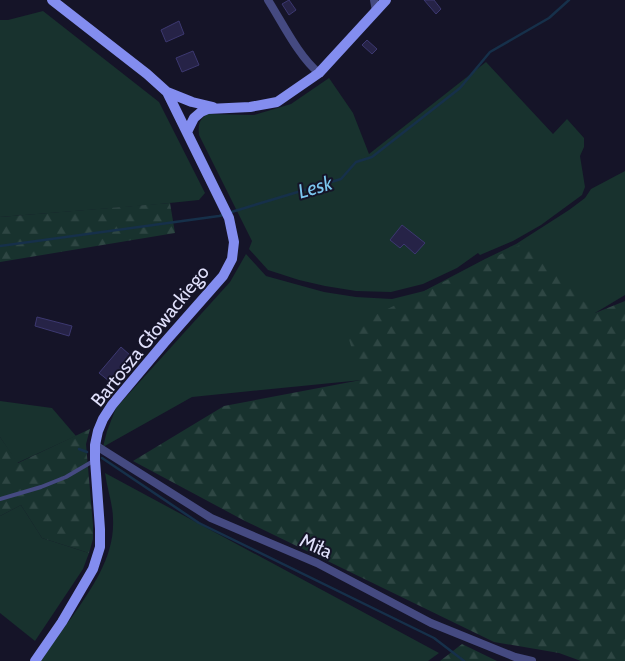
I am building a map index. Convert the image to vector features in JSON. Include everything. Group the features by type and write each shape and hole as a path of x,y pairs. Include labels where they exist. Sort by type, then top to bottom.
{"street":[{"path":"52,0 147,74 167,92 192,102 218,108"},
{"path":"268,0 311,67 319,73"},
{"path":"374,0 376,11"},
{"path":"187,132 194,118 208,109 250,107 277,102 319,73 386,0"},
{"name":"Bartosza Głowackiego","path":"35,661 80,591 96,562 100,547 94,460 98,431 112,405 223,276 232,259 234,242 227,214 167,92"},
{"name":"Miła","path":"95,445 211,518 317,563 431,623 514,657 532,661"}],"lane":[{"path":"0,499 66,477 94,460"}],"green space":[{"path":"43,11 159,102 205,193 199,200 0,217 0,20 8,20"},
{"path":"486,62 553,134 567,119 584,138 584,147 580,156 585,187 582,195 541,225 513,241 480,255 478,253 457,268 423,284 391,292 356,291 299,280 268,270 249,249 252,241 199,135 200,123 207,114 254,115 291,104 329,78 353,113 369,154"},
{"path":"625,171 625,295 595,313 362,380 192,397 103,447 116,408 230,282 246,254 266,276 324,292 356,297 392,299 424,291 516,244 569,210 585,198 591,189"},
{"path":"170,203 175,233 0,262 0,217"},
{"path":"526,242 595,313 625,301 625,661 581,661 559,653 494,642 245,521 133,461 224,406 361,380 346,329"},
{"path":"0,401 52,408 76,436 17,463 0,437"},
{"path":"90,429 86,444 93,539 89,553 42,538 21,505 0,516 0,437 18,463"},
{"path":"105,473 439,653 428,661 41,661 87,595 106,559 113,533 113,519"},
{"path":"21,505 42,538 89,553 83,569 35,641 0,613 0,516"},
{"path":"462,644 497,661 440,661"}],"building":[{"path":"289,0 296,10 289,15 282,4"},
{"path":"424,0 434,0 441,9 436,14"},
{"path":"179,21 184,34 166,42 161,30"},
{"path":"367,40 377,49 372,54 362,45"},
{"path":"193,51 199,65 182,72 176,58"},
{"path":"402,225 425,243 415,254 404,244 400,248 390,240"},
{"path":"37,317 72,326 69,336 35,326"},
{"path":"121,347 131,356 109,381 99,373"}],"waterway":[{"name":"Lesk","path":"228,213 341,179 356,162 372,157 460,88 490,52 549,18 569,0"},
{"name":"Lesk","path":"0,246 223,215"},
{"path":"79,449 87,452"},
{"path":"102,458 199,523 434,638 464,661"}]}
